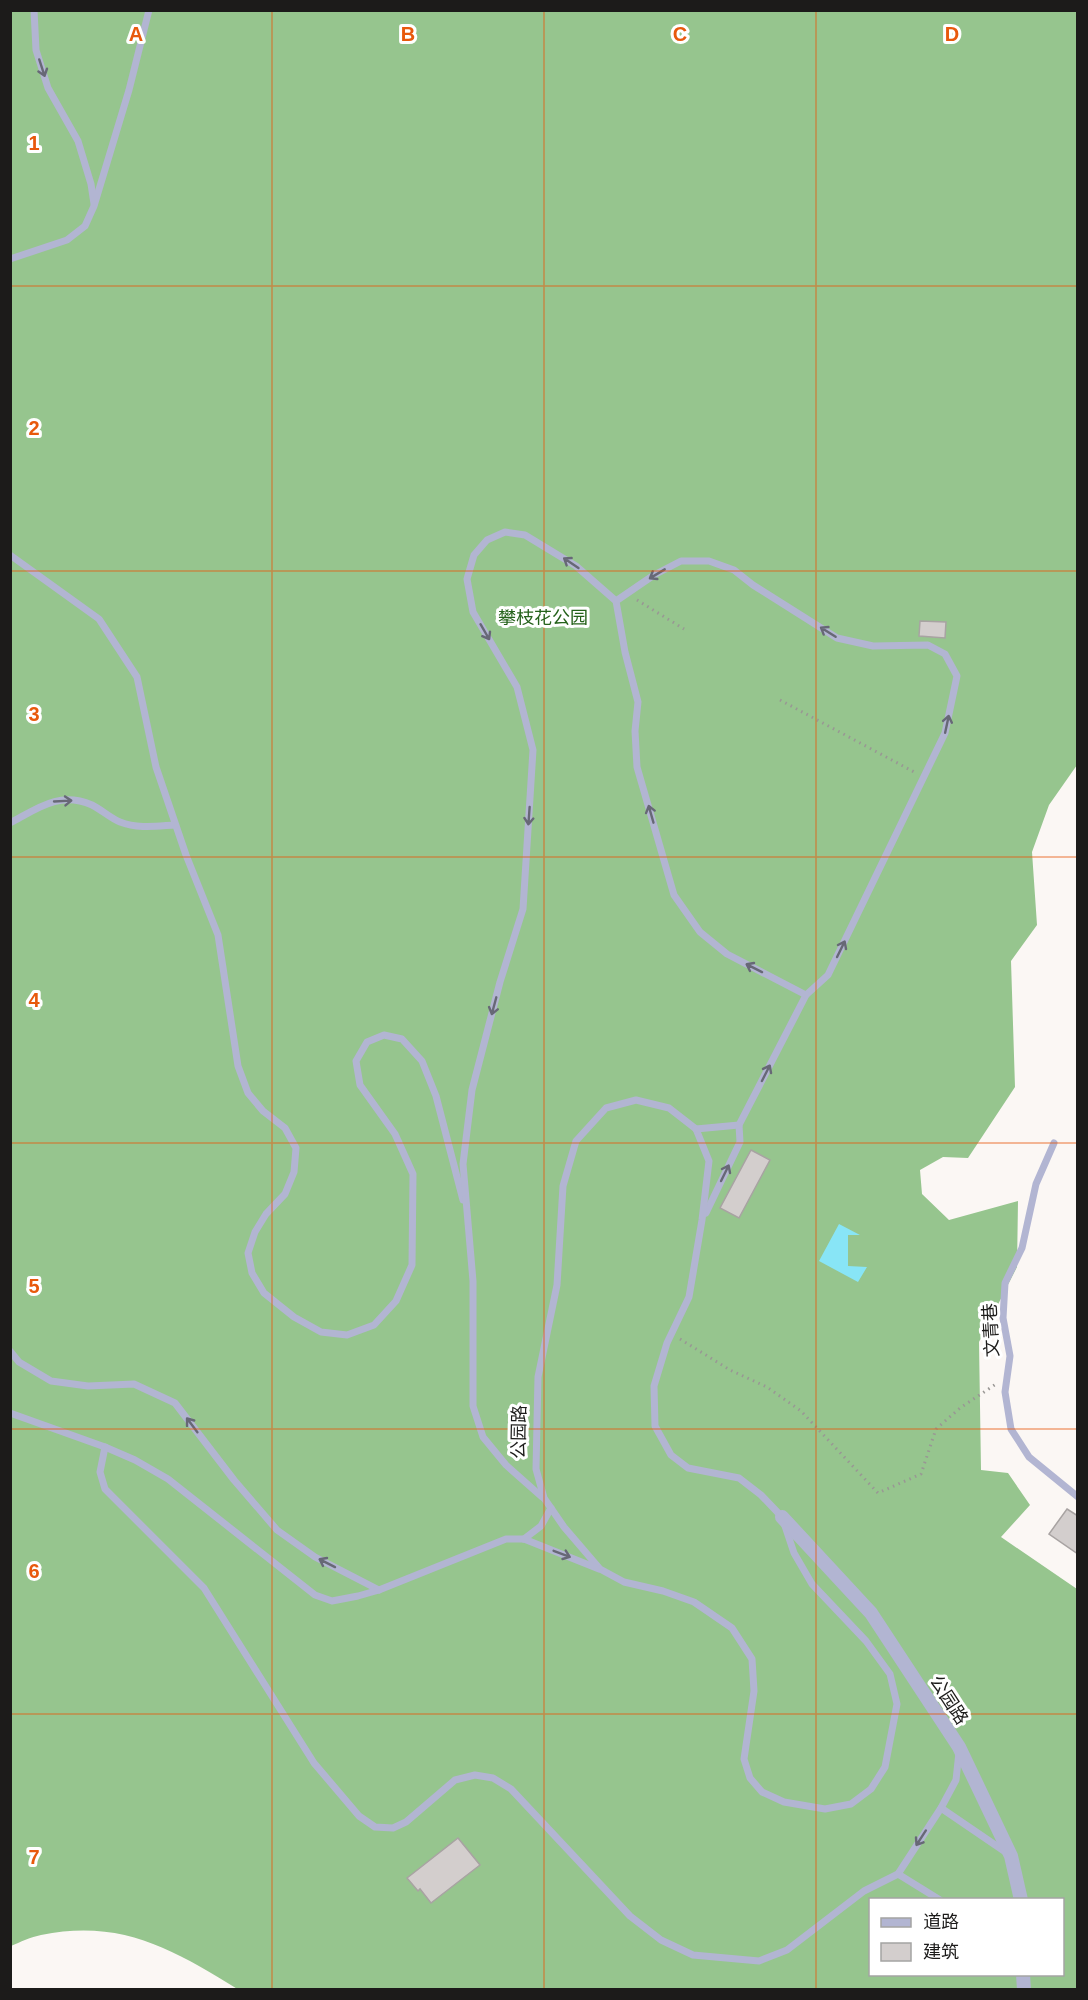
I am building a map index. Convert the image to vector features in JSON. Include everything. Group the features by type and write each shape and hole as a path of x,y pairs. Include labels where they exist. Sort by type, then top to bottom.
{"street":[{"name":"公园路","path":"782,1517 871,1613 959,1747 1011,1856 1020,1898"}],"lane":[{"path":"34,10 36,50 48,88 78,141 91,184 94,206"},
{"path":"10,259 67,240 85,226 94,206 129,90 148,10"},
{"path":"544,1498 506,1465 483,1437 473,1406 473,1281 463,1164 472,1090 500,982 523,909 533,750 517,687 474,612 467,579 474,555 487,540 505,532 525,534 576,566 616,601 625,652 638,702 635,731 637,767 674,895 700,932 727,954 806,994"},
{"path":"10,555 99,620 137,677 156,767 175,825 218,935 238,1066 248,1093 263,1111 285,1128 296,1148 294,1172 285,1194 266,1214 255,1232 248,1253 252,1273 264,1293 294,1317 321,1332 347,1335 374,1325 396,1301 412,1266 413,1174 395,1134 360,1085 356,1061 367,1042 384,1035 402,1039 422,1061 436,1096 468,1220"},
{"path":"616,601 654,575 681,561 709,561 734,570 753,585 837,638 873,646 928,645 945,654 957,676 945,734 828,975 806,994 739,1125 740,1142 702,1220"},
{"path":"10,824 49,802 69,799 93,805 119,822 137,827 175,825"},
{"name":"公园路","path":"636,1100 669,1108 696,1129 709,1161 702,1220 689,1297 672,1333 654,1386 655,1426 671,1455 688,1468 739,1478 761,1495 782,1517 794,1553 812,1584 866,1641 890,1674 897,1704 885,1767 871,1789 851,1804 825,1809 784,1802 762,1792 750,1778 744,1759 754,1691 752,1659 732,1628 694,1602 624,1582 600,1569 564,1527 544,1498 536,1469 538,1377 557,1286 563,1186 576,1141 606,1108 636,1100"},
{"path":"696,1129 739,1125"},
{"name":"文青巷","path":"1054,1143 1036,1184 1022,1248 1005,1283 1003,1318 1010,1356 1005,1392 1011,1429 1029,1456 1077,1497"},
{"path":"10,1351 19,1362 51,1381 88,1386 134,1384 175,1403 234,1480 277,1530 315,1557 379,1590"},
{"path":"10,1413 105,1447 135,1460 168,1479 315,1595 332,1601 379,1590 506,1539 524,1539 600,1569"},
{"path":"105,1447 100,1472 105,1489 204,1588 314,1763 359,1816 375,1827 393,1828 406,1822 455,1780 474,1775 493,1778 511,1789 630,1916 661,1940 693,1955 759,1961 787,1950 864,1891 898,1874 941,1808 956,1780 959,1747"},
{"path":"524,1539 541,1526 551,1508"},
{"path":"941,1808 1011,1856"},
{"path":"898,1874 938,1898"}],"path":[{"path":"628,594 684,629"},
{"path":"780,700 923,777"},
{"path":"672,1333 730,1370 767,1387 801,1411 878,1492 921,1474 936,1429 960,1408 1007,1376"}],"green space":[{"name":"攀枝花公园","path":"11,11 1077,11 1077,765 1049,805 1032,852 1037,925 1011,961 1015,1087 968,1158 943,1157 920,1170 922,1194 949,1220 1018,1201 1017,1267 979,1342 981,1470 1008,1473 1030,1505 1001,1537 1077,1589 1077,1989 239,1990 168,1950 122,1935 97,1931 70,1931 26,1940 11,1946"}],"water":[{"path":"839,1224 860,1235 848,1235 848,1266 867,1267 858,1282 819,1261"}],"building":[{"path":"920,621 946,622 945,638 919,636"},
{"path":"751,1150 770,1160 739,1218 720,1208"},
{"path":"1067,1509 1078,1516 1078,1554 1049,1534"},
{"path":"458,1838 480,1865 431,1903 407,1878"}]}
